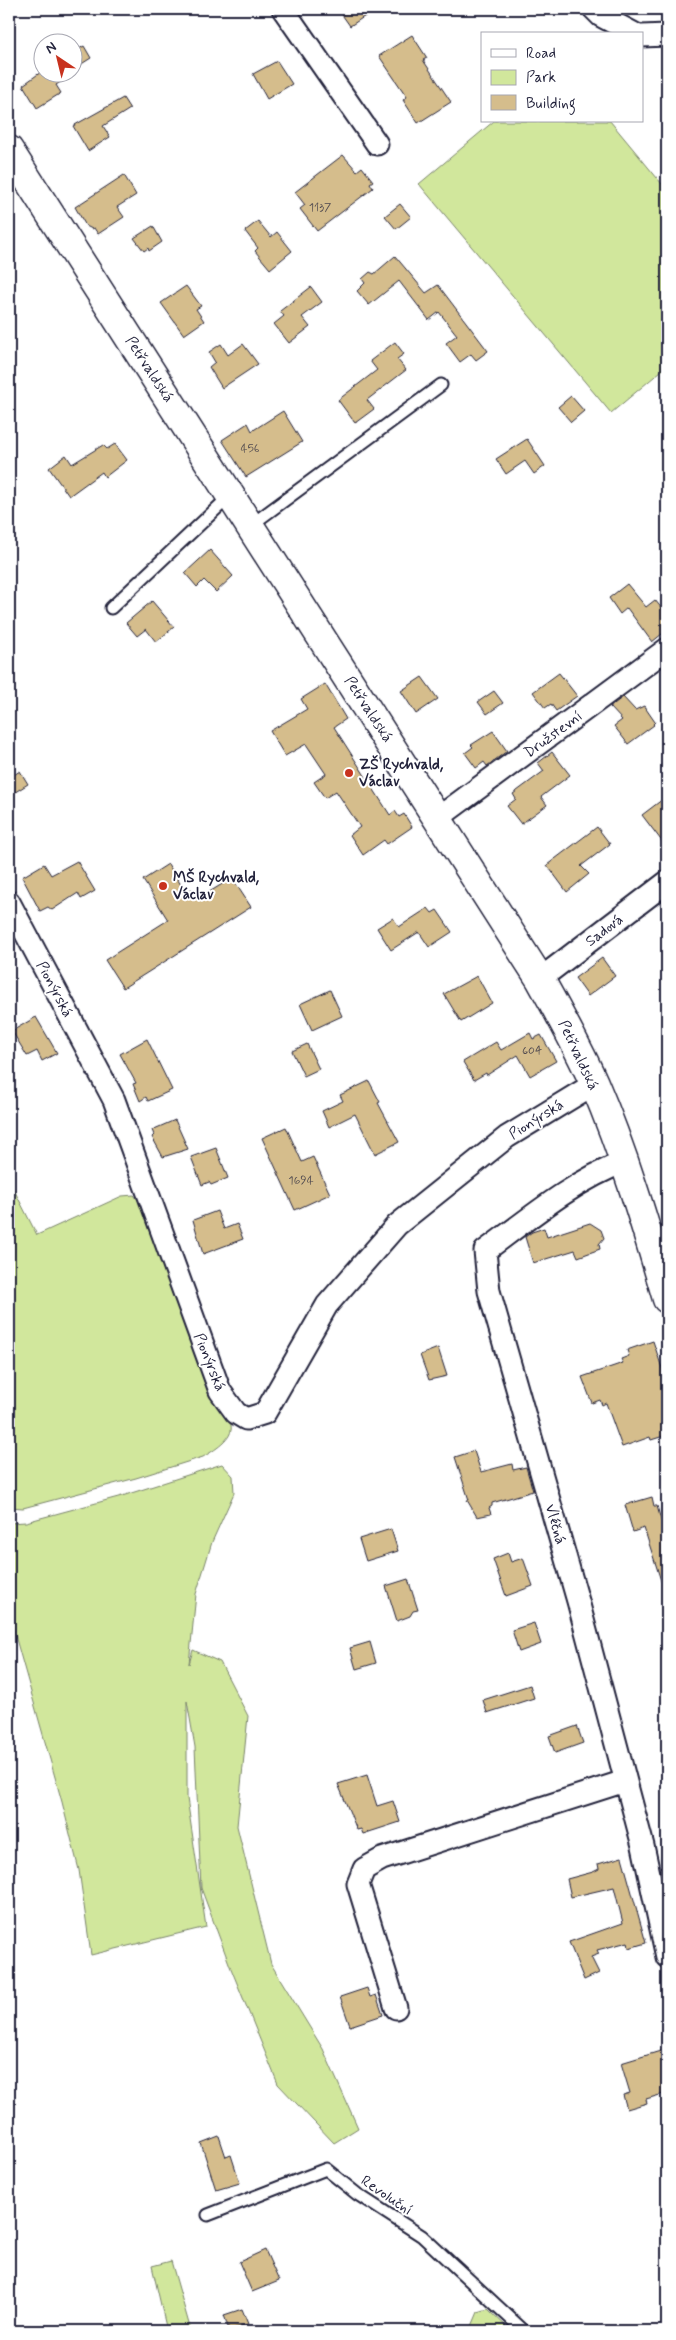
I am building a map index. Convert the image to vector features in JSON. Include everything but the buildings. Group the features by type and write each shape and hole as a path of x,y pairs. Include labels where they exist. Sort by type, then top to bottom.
{"street":[{"path":"283,9 378,144"},
{"path":"594,9 601,16 630,32"},
{"path":"644,36 667,35"},
{"name":"Petřvaldská","path":"9,150 232,495 540,979 568,1029 594,1084 641,1212 667,1299"},
{"name":"Družstevní","path":"438,818 667,649"},
{"name":"Sadová","path":"540,979 667,882"},
{"name":"Pionýrská","path":"9,902 114,1100 220,1391 236,1413 246,1420 265,1413 327,1305 397,1225 507,1136 594,1084"},
{"name":"Vléčná","path":"624,1162 588,1180 485,1251 489,1291 578,1601 643,1846 667,1957"},
{"path":"396,2008 358,1884 364,1870 382,1859 625,1781"}],"lane":[{"path":"251,525 441,385"},
{"path":"111,608 232,495"},
{"name":"Revoluční","path":"208,2215 326,2169 357,2194 422,2236 524,2331"}],"green space":[{"path":"493,122 611,122 667,190 667,366 611,413 419,184"},
{"path":"9,1180 37,1235 122,1196 134,1195 138,1200 223,1411 231,1425 231,1430 226,1440 217,1448 203,1457 136,1478 23,1508 9,1507"},
{"path":"222,1464 233,1476 234,1493 212,1542 196,1594 189,1664 193,1650 220,1662 248,1716 237,1826 271,1964 323,2049 358,2128 334,2143 278,2084 230,1966 201,1888 195,1747 187,1701 187,1798 206,1927 91,1955 79,1870 16,1639 9,1605 9,1523 26,1522 122,1496"},
{"path":"171,2261 191,2331 154,2331 166,2327 152,2266"},
{"path":"488,2309 511,2331 470,2331 478,2312"}],"place":[{"name":"ZŠ Rychvald, Václav","path":"349,773"},
{"name":"MŠ Rychvald, Václav","path":"163,886"}]}
